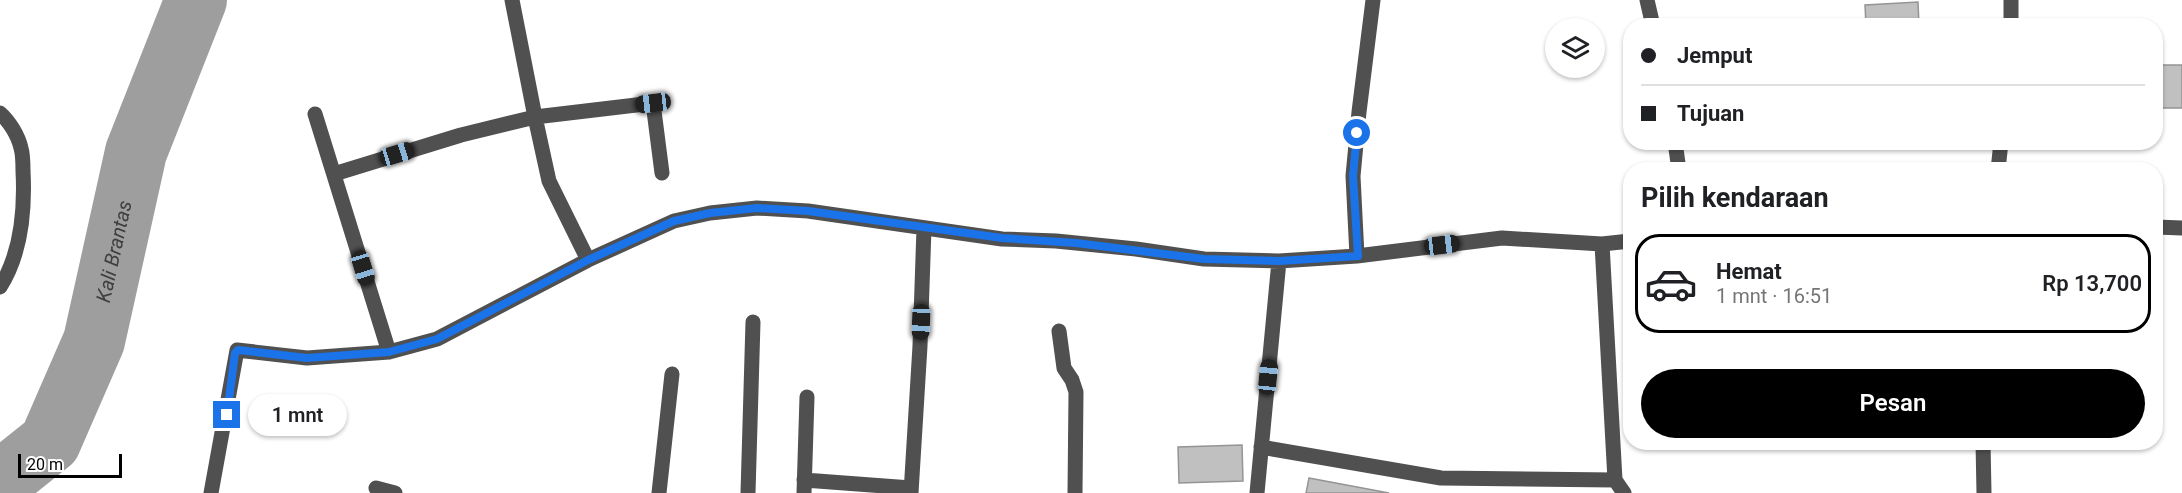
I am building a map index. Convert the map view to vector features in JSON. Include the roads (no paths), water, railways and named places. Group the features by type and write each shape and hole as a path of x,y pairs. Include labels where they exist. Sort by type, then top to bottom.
{"street":[{"path":"513,0 549,181 588,260"},
{"path":"1358,256 1353,176 1373,0"},
{"path":"1647,0 1651,18"},
{"path":"2011,18 2012,0"},
{"path":"334,174 460,135 535,117 653,103 662,172"},
{"path":"0,112 14,131 22,149 24,184 21,228 8,275 0,287"},
{"path":"315,114 389,352"},
{"path":"211,493 237,350 307,358 389,352 437,339 588,260 674,221 710,213 757,208 808,211 1002,238 1136,249 1204,259 1279,261 1358,256 1502,238 1602,244 1623,242"},
{"path":"2163,227 2182,228"},
{"path":"807,398 804,487 911,490 920,346 924,228"},
{"path":"1261,447 1441,478 1620,487 1602,244"},
{"path":"1257,493 1279,261"},
{"path":"748,493 753,322"},
{"path":"1059,331 1064,368 1076,392 1075,493"},
{"path":"659,493 672,374"},
{"path":"1983,450 1984,493"},
{"path":"376,488 395,493"}],"waterway":[{"name":"Kali Brantas","path":"0,482 50,442 94,341 136,152 196,0"}]}
